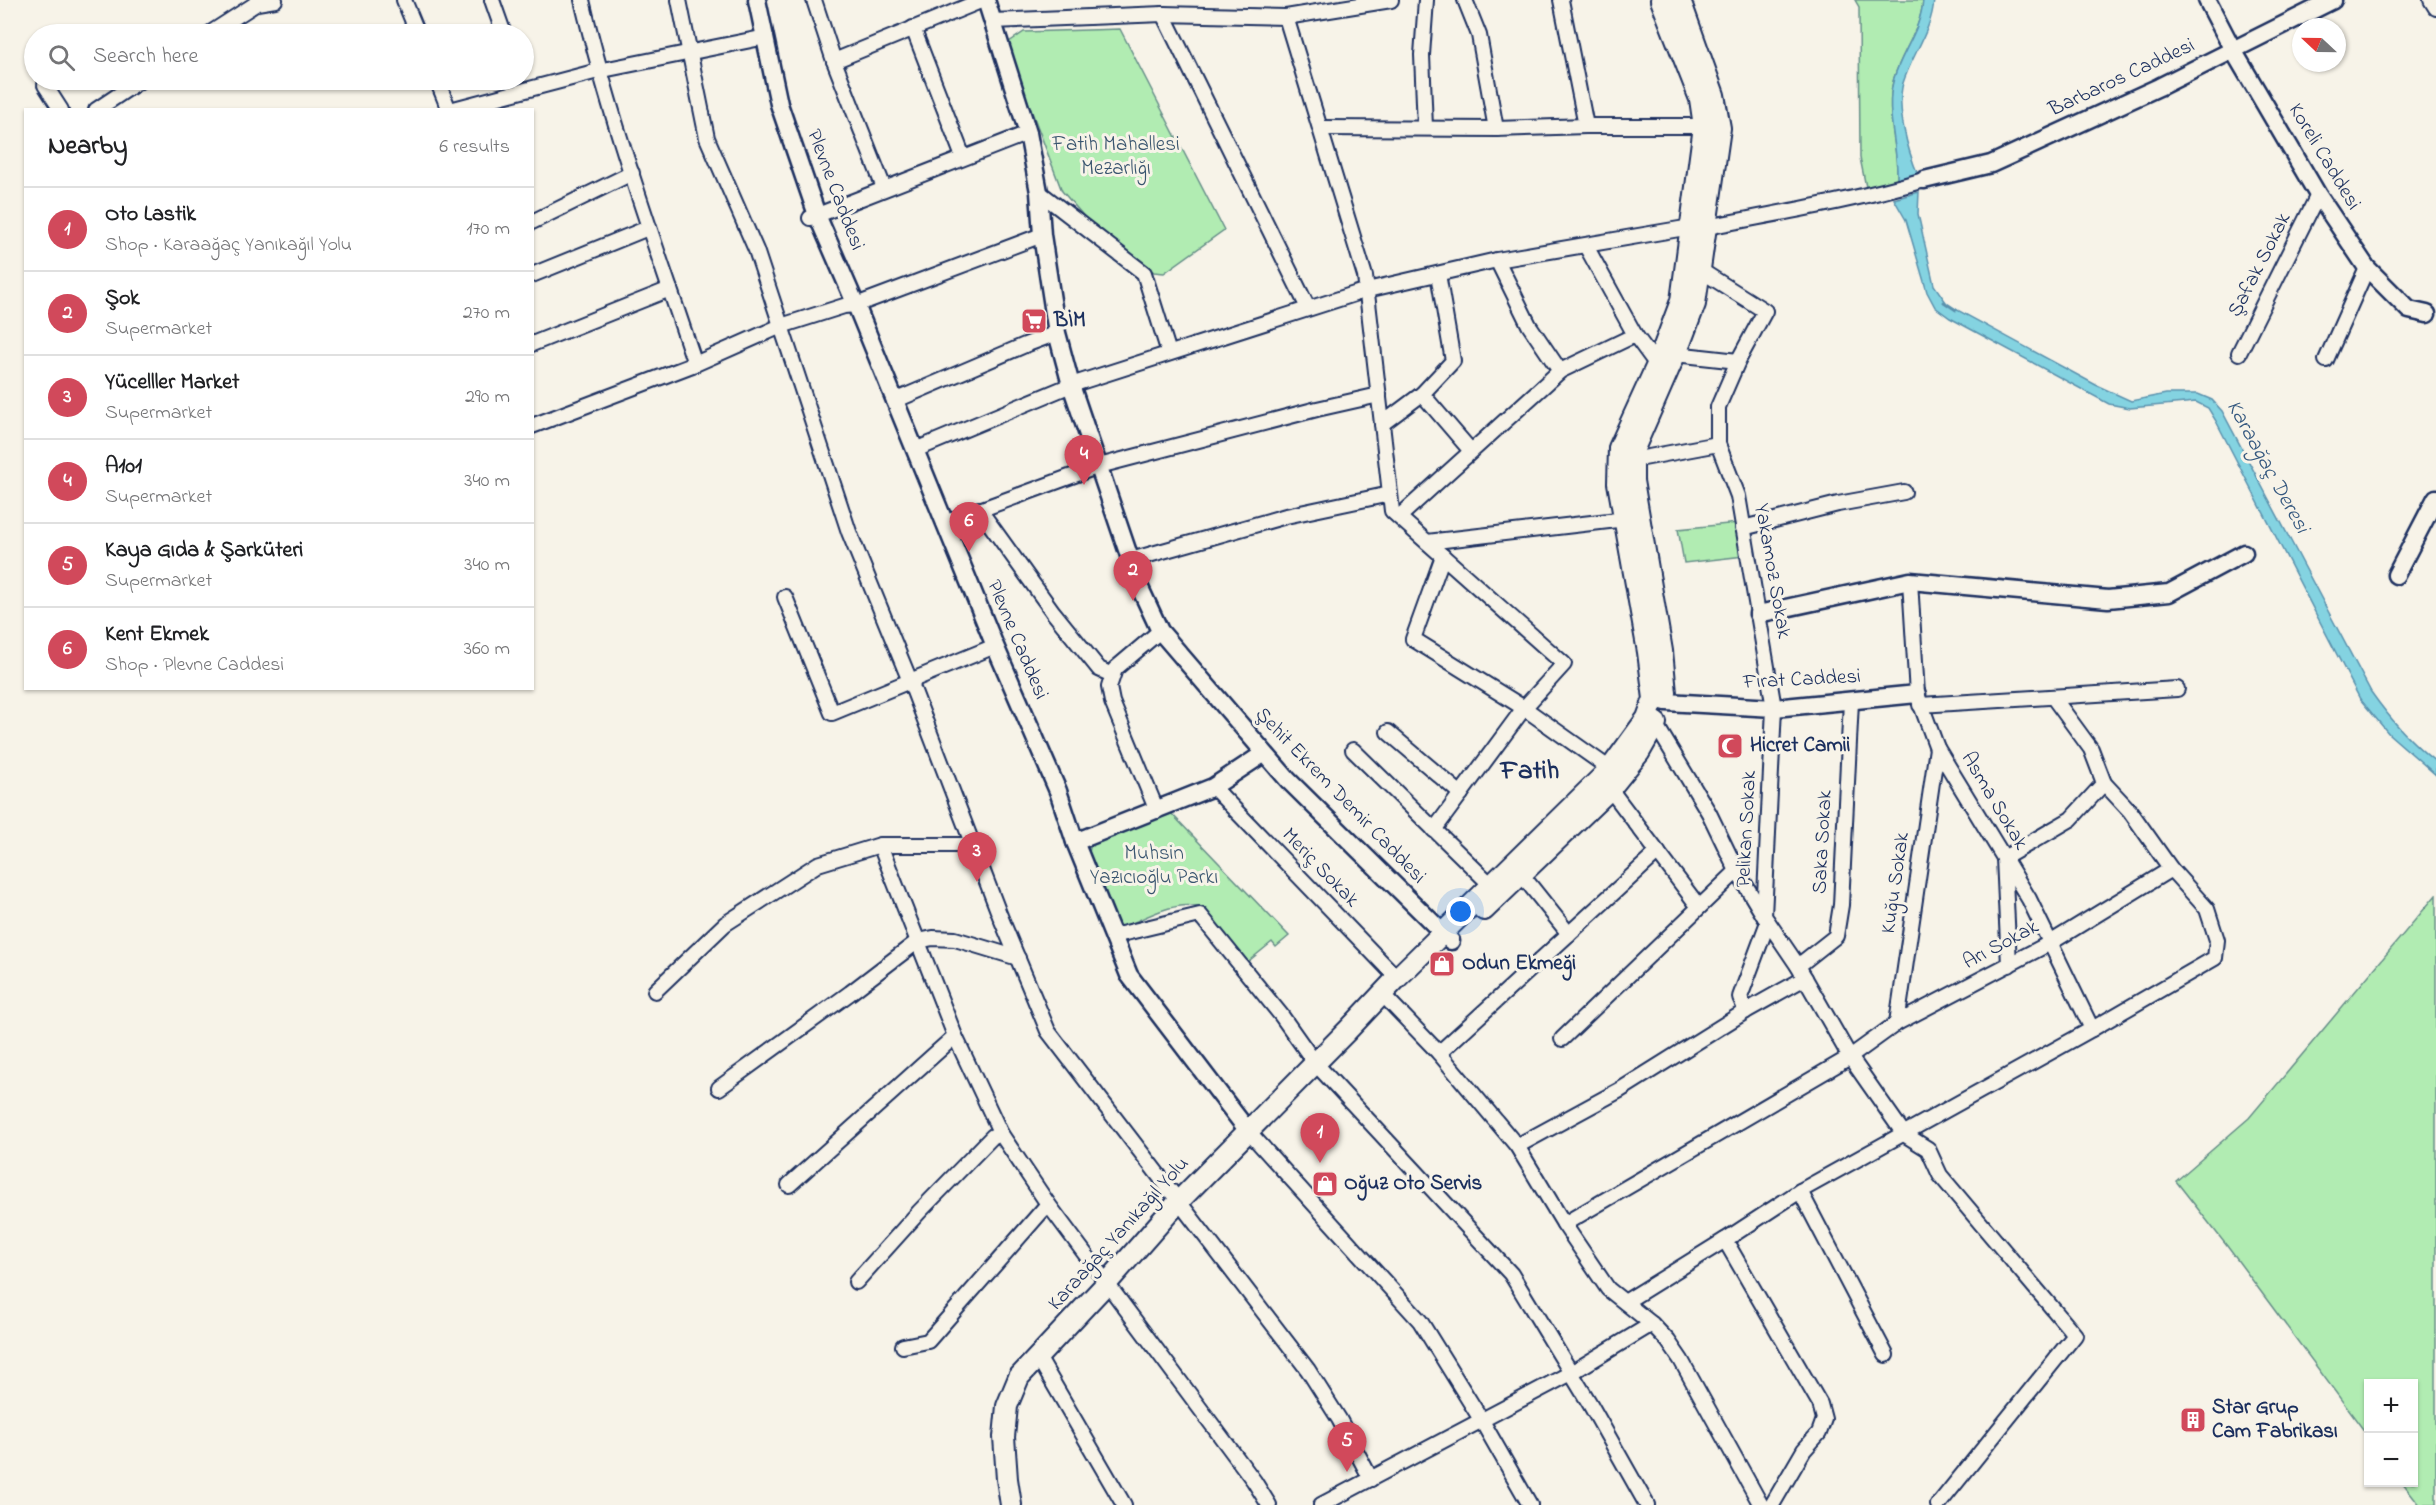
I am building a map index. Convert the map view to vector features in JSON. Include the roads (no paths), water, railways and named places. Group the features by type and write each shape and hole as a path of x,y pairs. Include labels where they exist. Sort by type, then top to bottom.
{"main road":[{"path":"1347,1031 1397,978 1522,875 1610,779 1651,721 1660,700 1662,651 1633,482 1633,451 1695,304 1700,270 1699,227 1704,126 1701,99 1661,0"},
{"path":"1660,700 1618,483 1619,448 1657,365 1681,301 1720,128 1714,95 1680,0"},
{"path":"1347,1031 1388,1000 1447,937 1491,885 1610,779"},
{"name":"Karaağaç Yanıkağıl Yolu","path":"1011,1505 1006,1479 1004,1437 1007,1406 1019,1377 1107,1283 1179,1201 1347,1031"}],"street":[{"path":"224,24 257,3 275,0"},
{"path":"404,0 414,24"},
{"path":"492,0 500,24"},
{"path":"582,0 598,72 695,364"},
{"path":"679,0 706,138 756,250 849,532 1048,1031 1308,1370 1339,1419 1371,1479"},
{"name":"Plevne Caddesi","path":"757,0 779,104 813,216 856,305 995,646 1058,791 1075,842 1129,975 1248,1131"},
{"path":"814,0 834,61 884,188"},
{"path":"834,61 984,0"},
{"name":"Şehit Ekrem Demir Caddesi","path":"984,0 1028,133 1039,192 1042,235 1057,333 1071,385 1140,588 1160,631 1263,754 1447,937"},
{"path":"1185,0 1176,14 1171,29 1308,308"},
{"path":"992,21 1176,14 1286,17 1391,0"},
{"path":"1425,127 1422,55 1426,0"},
{"path":"1465,0 1479,35 1496,129"},
{"path":"1561,0 1586,126"},
{"name":"Koreli Caddesi","path":"2207,0 2233,50 2318,195 2367,268 2409,310 2431,315"},
{"name":"Barbaros Caddesi","path":"1924,180 1991,164 2233,50 2333,0"},
{"path":"2431,0 2436,8"},
{"path":"1286,17 1365,276 1392,511 1564,664 1524,708 1434,830"},
{"path":"913,28 963,157"},
{"path":"534,84 766,37"},
{"path":"48,90 60,108"},
{"path":"99,108 126,90"},
{"path":"441,90 448,108"},
{"path":"455,108 509,90"},
{"path":"1320,128 1496,129 1704,126"},
{"path":"813,216 1028,133"},
{"path":"534,221 632,173"},
{"path":"915,450 1071,385 1367,290 1497,260 1699,227 1894,189 1924,180"},
{"path":"1039,192 1144,273 1170,353"},
{"name":"Şafak Sokak","path":"2239,353 2318,195"},
{"path":"534,275 648,228"},
{"path":"534,425 695,364 781,326 844,306 856,305 1042,235"},
{"path":"1586,246 1635,335 1657,365"},
{"path":"1497,260 1529,324 1560,371"},
{"path":"2325,360 2367,268"},
{"path":"1633,460 1718,444 1718,407 1738,361 1765,311 1700,270"},
{"path":"1382,424 1422,394 1453,361 1438,274"},
{"path":"534,343 670,289"},
{"path":"894,401 1057,333"},
{"path":"1399,517 1560,371 1635,335"},
{"path":"1675,354 1738,361"},
{"path":"1422,394 1471,451"},
{"path":"944,523 1099,466 1317,408 1379,395"},
{"name":"Yakamoz Sokak","path":"1718,444 1738,496 1774,708"},
{"path":"1743,528 1838,504 1904,492"},
{"path":"1131,560 1286,516 1390,494"},
{"path":"2396,575 2436,498"},
{"path":"979,509 1092,661 1099,669 1112,675"},
{"path":"1427,542 1626,519"},
{"path":"1758,614 1910,581 2108,599 2169,592 2244,553"},
{"path":"1443,556 1413,639 1524,708 1610,779 1658,852 1699,907"},
{"name":"Asma Sokak","path":"1910,581 1918,700 1937,748 2029,899 2092,1029"},
{"path":"785,597 832,713 995,646"},
{"path":"1157,811 1112,702 1109,687 1115,669 1160,631"},
{"path":"1918,700 2053,698 2137,690 2177,689"},
{"path":"1625,1302 1800,1191 2215,958 2217,940 2207,909 2171,869 2130,811 2104,783 2091,749 2053,698"},
{"name":"Fırat Caddesi","path":"1660,700 1774,708 1851,701 1918,700"},
{"name":"Saka Sokak","path":"1517,1146 1620,1090 1746,1011 1801,972 1836,936 1841,905 1851,701"},
{"name":"Pelikan Sokak","path":"1746,1011 1740,997 1766,919 1774,708"},
{"path":"1651,721 1709,813 1737,871 1801,972 1850,1057 1904,1134 1928,1149 1940,1175 2076,1335 1938,1505"},
{"path":"1388,732 1461,794"},
{"name":"Kuğu Sokak","path":"1897,1023 1937,748"},
{"path":"1353,750 1491,885"},
{"path":"1075,842 1213,788 1263,754"},
{"path":"2009,965 2004,858 2071,819 2104,783"},
{"name":"Meriç Sokak","path":"1213,788 1397,978"},
{"path":"655,991 725,924 818,864 880,845 972,845"},
{"path":"880,845 955,1036 1001,1134 1048,1204 1254,1481 1269,1505"},
{"path":"1439,1053 1658,852"},
{"name":"Arı Sokak","path":"1564,1224 1850,1057 1897,1023 2050,943 2171,869"},
{"path":"1562,1039 1737,871"},
{"path":"1522,875 1569,934"},
{"path":"1113,936 1200,915 1281,1015 1315,1063 1512,1274 1647,1505"},
{"path":"719,1088 918,941 933,938 955,939 1018,958"},
{"path":"1388,1000 1439,1053 1517,1146 1564,1224 1608,1289 1652,1324 1668,1341 1681,1360 1761,1505"},
{"path":"789,1185 955,1036"},
{"path":"1248,1131 1420,1320 1530,1505"},
{"path":"856,1282 919,1212 993,1136 1001,1134"},
{"path":"1800,1191 1886,1356"},
{"path":"903,1346 928,1341 1048,1204"},
{"path":"1725,1240 1820,1404 1824,1419 1819,1433 1804,1450 1772,1505"},
{"path":"1322,1505 1571,1373 1652,1324"},
{"path":"1038,1358 1124,1505"}],"water":[{"path":"1923,0 1934,0 1930,22 1907,73 1901,93 1904,130 1918,175 1897,181 1891,91 1897,68 1919,21"},
{"path":"1919,192 1918,214 1934,285 1948,305 2096,385 2131,401 2166,394 2198,394 2212,400 2222,411 2371,692 2401,730 2436,762 2436,775 2389,734 2360,699 2208,408 2196,402 2130,408 2109,404 1950,318 1935,307 1927,292 1906,220 1894,199"}],"waterway":[{"name":"Karaağaç Deresi","path":"1944,302 1956,310"}],"place":[{"name":"BİM","path":"1034,321"},
{"name":"A101","path":"1084,485"},
{"name":"Kent Ekmek","path":"969,552"},
{"name":"Şok","path":"1133,601"},
{"name":"Hicret Camii","path":"1730,746"},
{"name":"Yücelller Market","path":"977,882"},
{"name":"Odun Ekmeği","path":"1442,964"},
{"name":"Oto Lastik","path":"1320,1163"},
{"name":"Oğuz Oto Servis","path":"1325,1184"},
{"name":"Star Grup Cam Fabrikası","path":"2193,1420"},
{"name":"Kaya Gıda & Şarküteri","path":"1347,1472"}],"district":[{"name":"Fatih","path":"1530,771"}],"park label":[{"name":"Fatih Mahallesi Mezarlığı","path":"1116,157"},
{"name":"Muhsin Yazıcıoğlu Parkı","path":"1154,866"}]}
